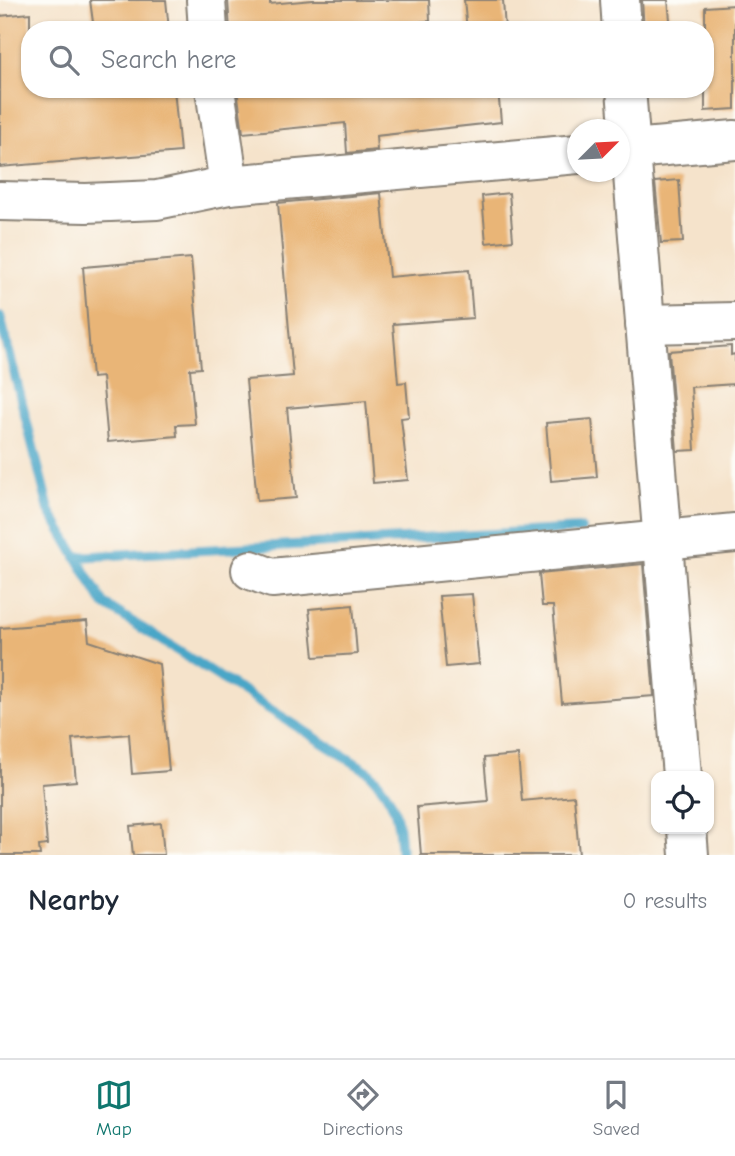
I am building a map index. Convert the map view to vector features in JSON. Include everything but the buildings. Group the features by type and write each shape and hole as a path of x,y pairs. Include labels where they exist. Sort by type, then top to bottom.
{"street":[{"path":"206,0 207,21"},
{"path":"620,0 621,21"},
{"path":"216,98 229,185"},
{"path":"626,98 626,119"},
{"path":"630,149 735,140"},
{"path":"0,201 86,203 157,200 229,185 567,154"},
{"path":"629,182 645,324 682,771"},
{"path":"645,324 735,322"},
{"path":"251,570 272,578 662,537 735,533"},
{"path":"687,834 689,855"}],"waterway":[{"path":"0,316 49,510 104,604 369,772 391,801 399,830 401,855"},
{"path":"76,557 581,529"}]}
